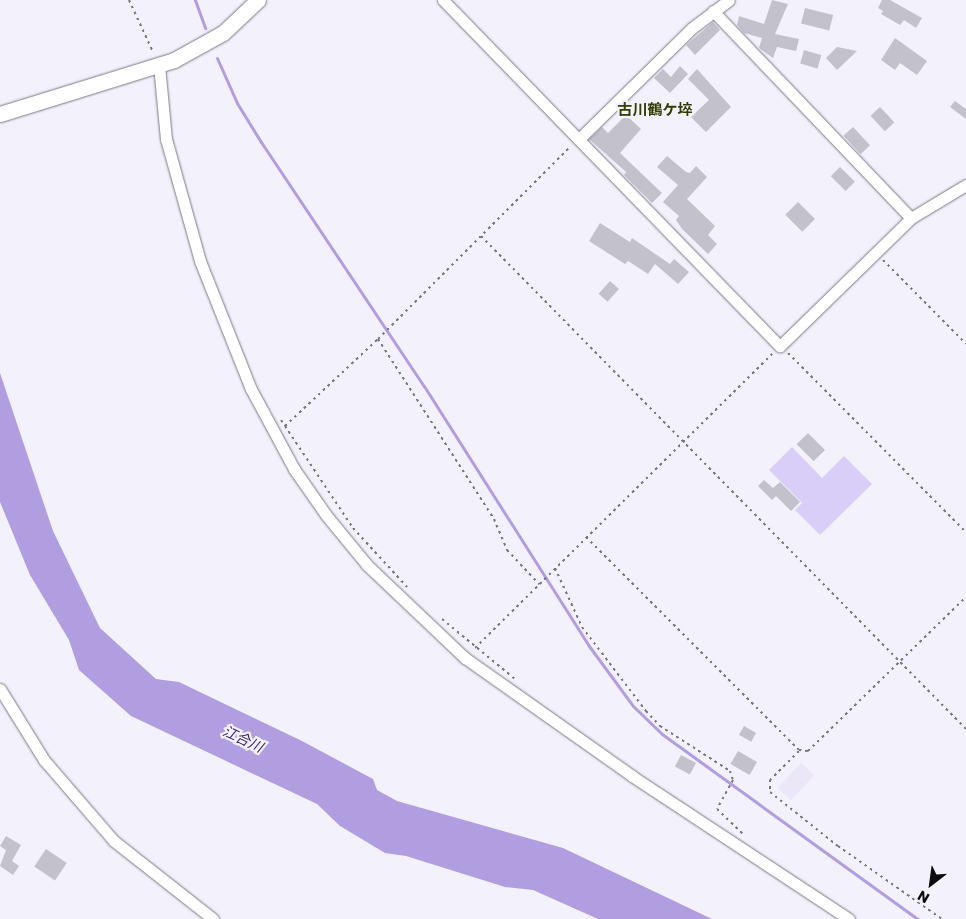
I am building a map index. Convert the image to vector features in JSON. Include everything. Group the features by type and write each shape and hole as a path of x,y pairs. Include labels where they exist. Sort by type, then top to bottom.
{"street":[{"path":"0,114 159,65 207,44 242,18 258,0"},
{"path":"443,0 780,346 911,218 966,185"},
{"path":"579,139 713,11 729,0"},
{"path":"713,11 911,218"},
{"path":"159,65 166,140 200,261 259,405 294,469 326,515 374,572 465,658 632,776 849,919"},
{"path":"0,689 44,760 114,841 213,919"}],"path":[{"path":"130,0 159,65"},
{"path":"285,426 379,338 579,139"},
{"path":"481,236 966,729"},
{"path":"875,252 966,344"},
{"path":"379,338 494,519 507,550 539,584"},
{"path":"475,648 780,346 966,532"},
{"path":"276,413 353,528 408,588"},
{"path":"586,537 799,750 808,751 966,597"},
{"path":"555,568 582,627 646,711 660,726 730,771 733,780 717,809 752,843"},
{"path":"440,618 518,682"},
{"path":"799,750 770,780 770,792 838,846 942,919"}],"shaded area":[{"path":"792,447 822,478 844,456 872,484 820,535 795,510 802,503 769,470"},
{"path":"801,763 814,775 791,800 778,788"}],"water":[{"name":"江合川","path":"0,373 53,531 100,628 156,679 179,682 302,741 373,779 377,790 397,801 563,848 712,919 598,919 533,890 505,887 406,856 385,853 340,826 317,804 131,716 79,670 69,640 30,575 0,502"}],"building":[{"path":"772,0 788,4 775,34 799,39 796,51 777,47 773,58 759,48 762,38 744,33 737,25 739,16 764,24"},
{"path":"882,0 890,0 922,18 916,28 904,20 900,25 881,14 883,11 878,8"},
{"path":"805,8 833,15 829,31 801,24"},
{"path":"713,22 720,30 695,55 686,45"},
{"path":"895,38 927,61 917,75 900,63 895,70 881,60"},
{"path":"837,47 857,51 837,70 826,58"},
{"path":"804,50 821,55 817,68 800,63"},
{"path":"680,66 688,74 670,93 654,78 663,69 671,77"},
{"path":"697,69 731,107 706,132 691,117 709,100 688,79"},
{"path":"955,101 966,109 966,119 950,107"},
{"path":"880,107 894,122 885,131 870,116"},
{"path":"626,115 641,129 620,153 662,193 652,203 624,175 626,172 589,139 602,127 608,133"},
{"path":"853,127 870,145 861,154 843,136"},
{"path":"667,156 686,172 690,173 696,166 707,177 687,199 715,226 708,235 717,244 708,254 682,229 676,220 679,216 663,202 678,185 657,167"},
{"path":"840,167 855,182 846,191 831,176"},
{"path":"798,202 815,219 802,232 785,215"},
{"path":"600,223 630,242 632,238 670,264 674,259 689,272 678,284 655,264 648,274 628,261 625,264 589,241"},
{"path":"610,281 619,289 608,302 599,294"},
{"path":"808,433 825,450 814,461 797,444"},
{"path":"764,480 773,488 780,482 800,502 791,511 776,496 772,500 758,486"},
{"path":"744,726 756,733 751,742 739,735"},
{"path":"738,751 757,762 750,775 730,764"},
{"path":"681,755 696,763 690,774 675,766"},
{"path":"6,836 21,845 12,861 19,866 13,875 0,866 6,850 0,846"},
{"path":"46,849 67,863 55,880 34,866"}],"waterway":[{"path":"195,0 205,28"},
{"path":"217,58 237,103 261,142 424,386 589,646 633,706 662,734 918,919"}],"district":[{"name":"古川鶴ケ埣","path":"655,110"}]}
